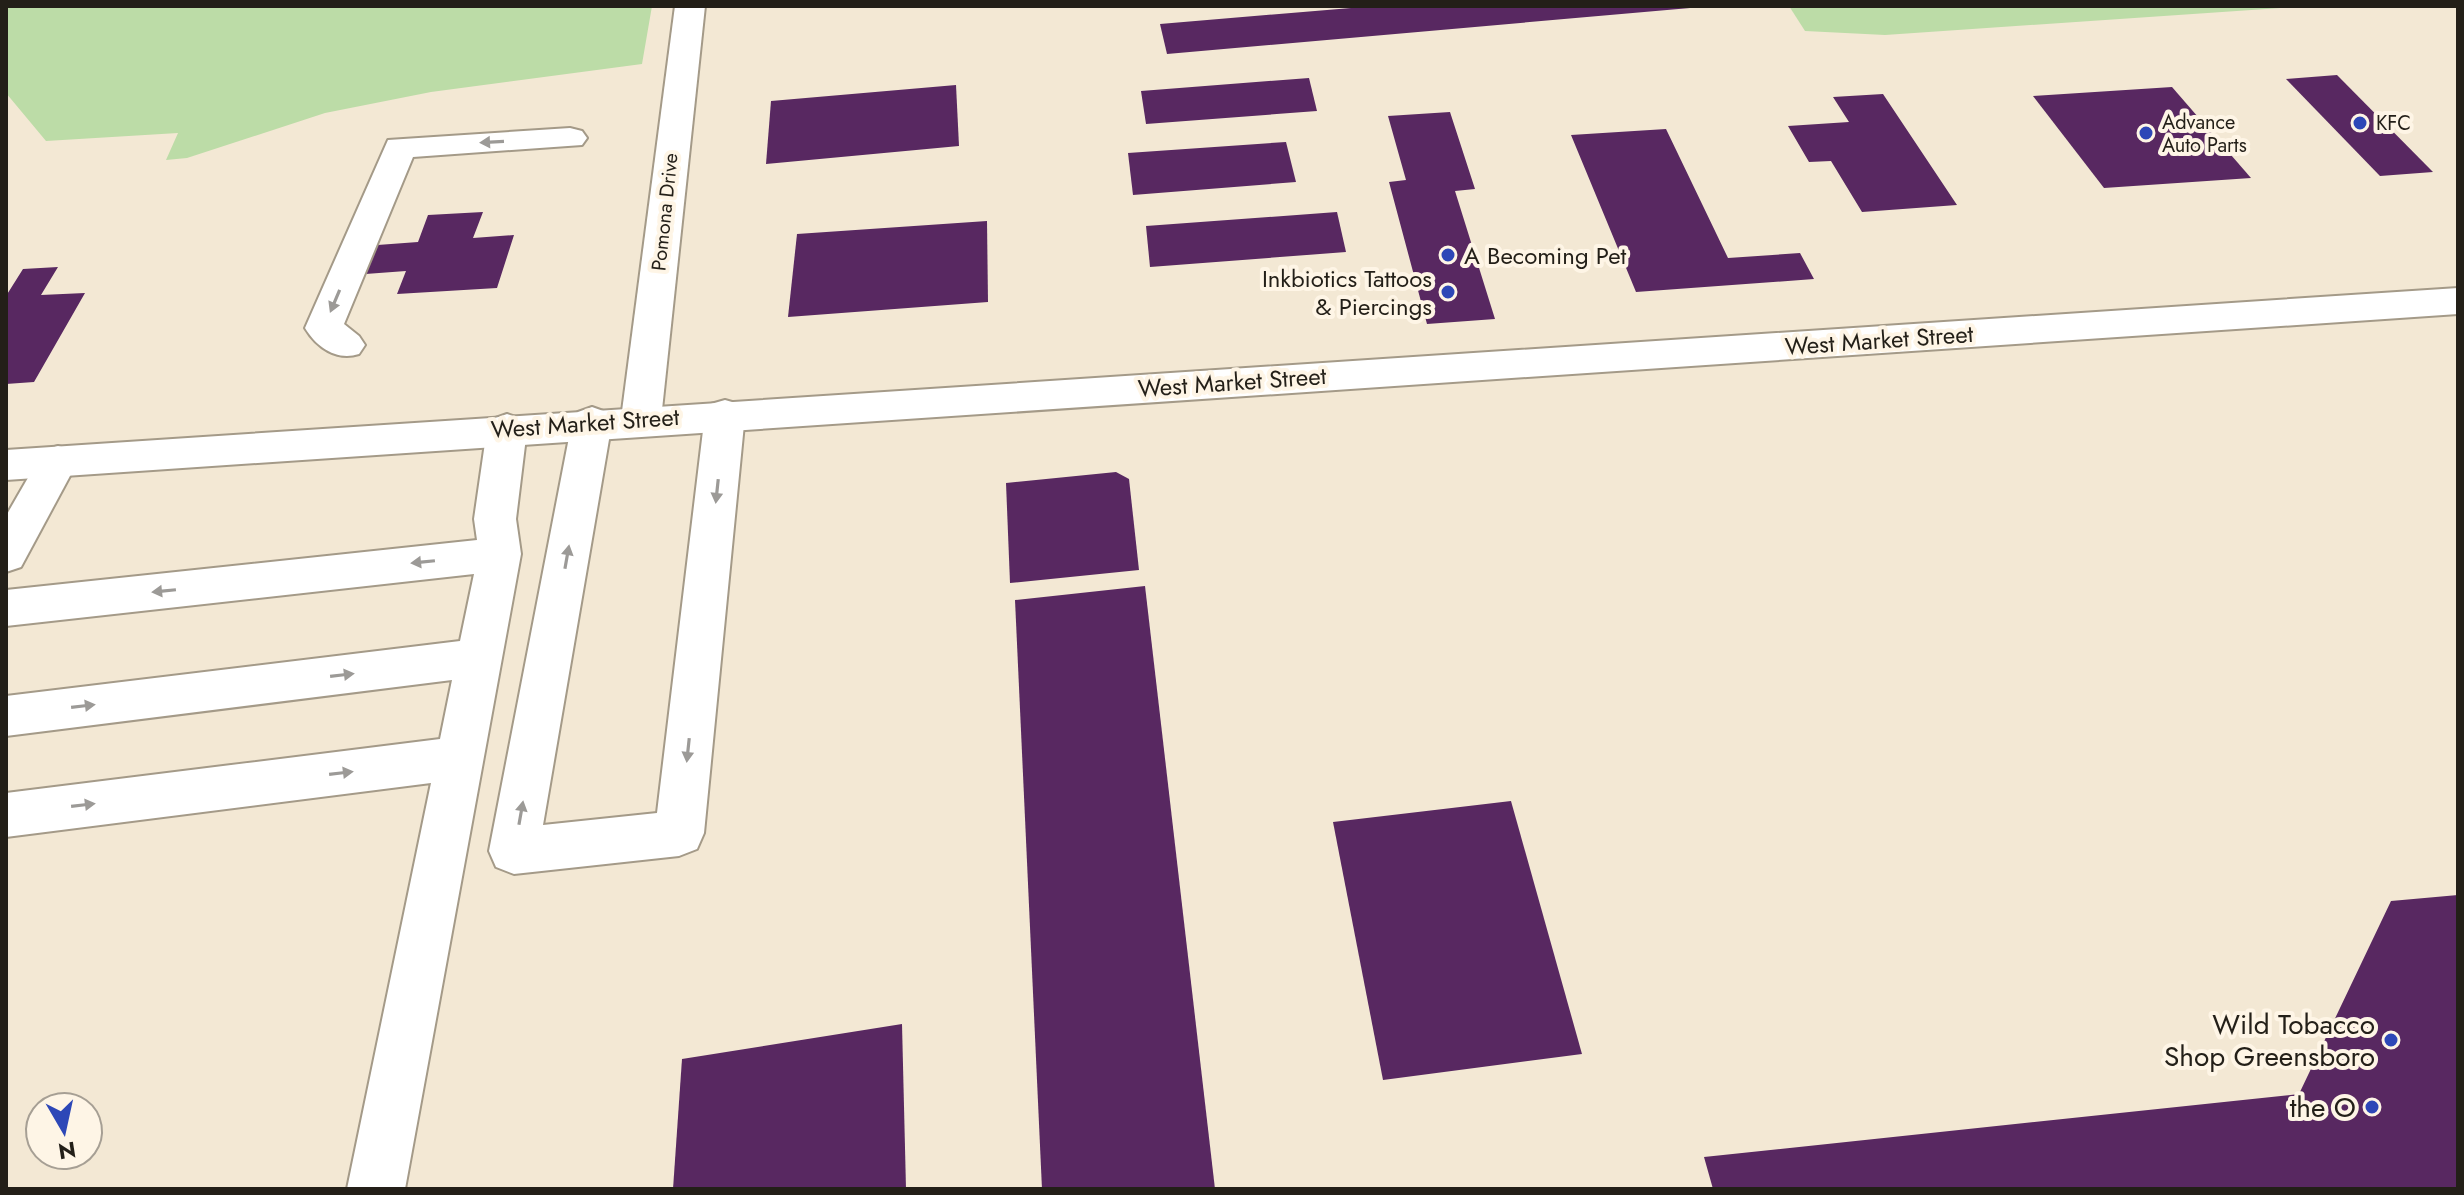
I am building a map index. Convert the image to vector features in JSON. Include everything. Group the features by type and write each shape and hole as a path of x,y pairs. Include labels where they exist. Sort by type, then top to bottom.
{"main road":[{"name":"Pomona Drive","path":"641,419 690,6"},
{"path":"346,345 324,328 400,147 570,138"},
{"name":"West Market Street","path":"6,465 592,422 1613,359 2458,301"},
{"path":"592,422 514,851 679,833 725,414"},
{"path":"376,1189 500,554 495,519 507,429"},
{"path":"6,555 58,461"},
{"path":"6,608 500,554"},
{"path":"6,716 480,658"},
{"path":"6,815 460,758"}],"green space":[{"path":"6,6 652,6 642,64 431,92 325,113 187,158 166,160 178,133 46,141 6,93"},
{"path":"1789,6 2310,6 1885,35 1805,31"}],"building":[{"path":"1375,6 1690,8 1167,54 1160,24"},
{"path":"2337,75 2433,172 2380,176 2286,79"},
{"path":"1309,78 1317,111 1146,124 1141,91"},
{"path":"956,85 959,146 766,164 771,101"},
{"path":"2172,87 2251,178 2104,188 2033,96"},
{"path":"1883,94 1957,205 1862,212 1831,161 1809,162 1788,126 1849,122 1833,97"},
{"path":"1450,112 1475,189 1455,191 1495,319 1427,324 1389,182 1406,180 1388,116"},
{"path":"1666,129 1728,258 1800,253 1814,279 1636,292 1571,135"},
{"path":"1286,142 1296,182 1133,195 1128,153"},
{"path":"483,212 473,238 514,235 497,288 397,294 406,271 352,275 364,246 418,242 428,215"},
{"path":"1337,212 1346,252 1150,267 1146,226"},
{"path":"987,221 988,302 788,317 797,234"},
{"path":"58,267 41,295 85,293 34,382 6,384 6,296 23,269"},
{"path":"1116,472 1129,479 1139,570 1010,583 1006,483"},
{"path":"1145,586 1215,1189 1042,1189 1015,600"},
{"path":"1511,801 1582,1054 1383,1080 1333,822"},
{"path":"2458,895 2458,1189 1713,1189 1704,1157 2299,1094 2391,901"},
{"path":"902,1024 906,1189 673,1189 682,1059"}],"place":[{"name":"KFC","path":"2360,123"},
{"name":"Advance Auto Parts","path":"2146,133"},
{"name":"A Becoming Pet","path":"1448,255"},
{"name":"Inkbiotics Tattoos & Piercings","path":"1448,292"},
{"name":"Wild Tobacco Shop Greensboro","path":"2391,1040"},
{"name":"the O","path":"2372,1107"}]}
